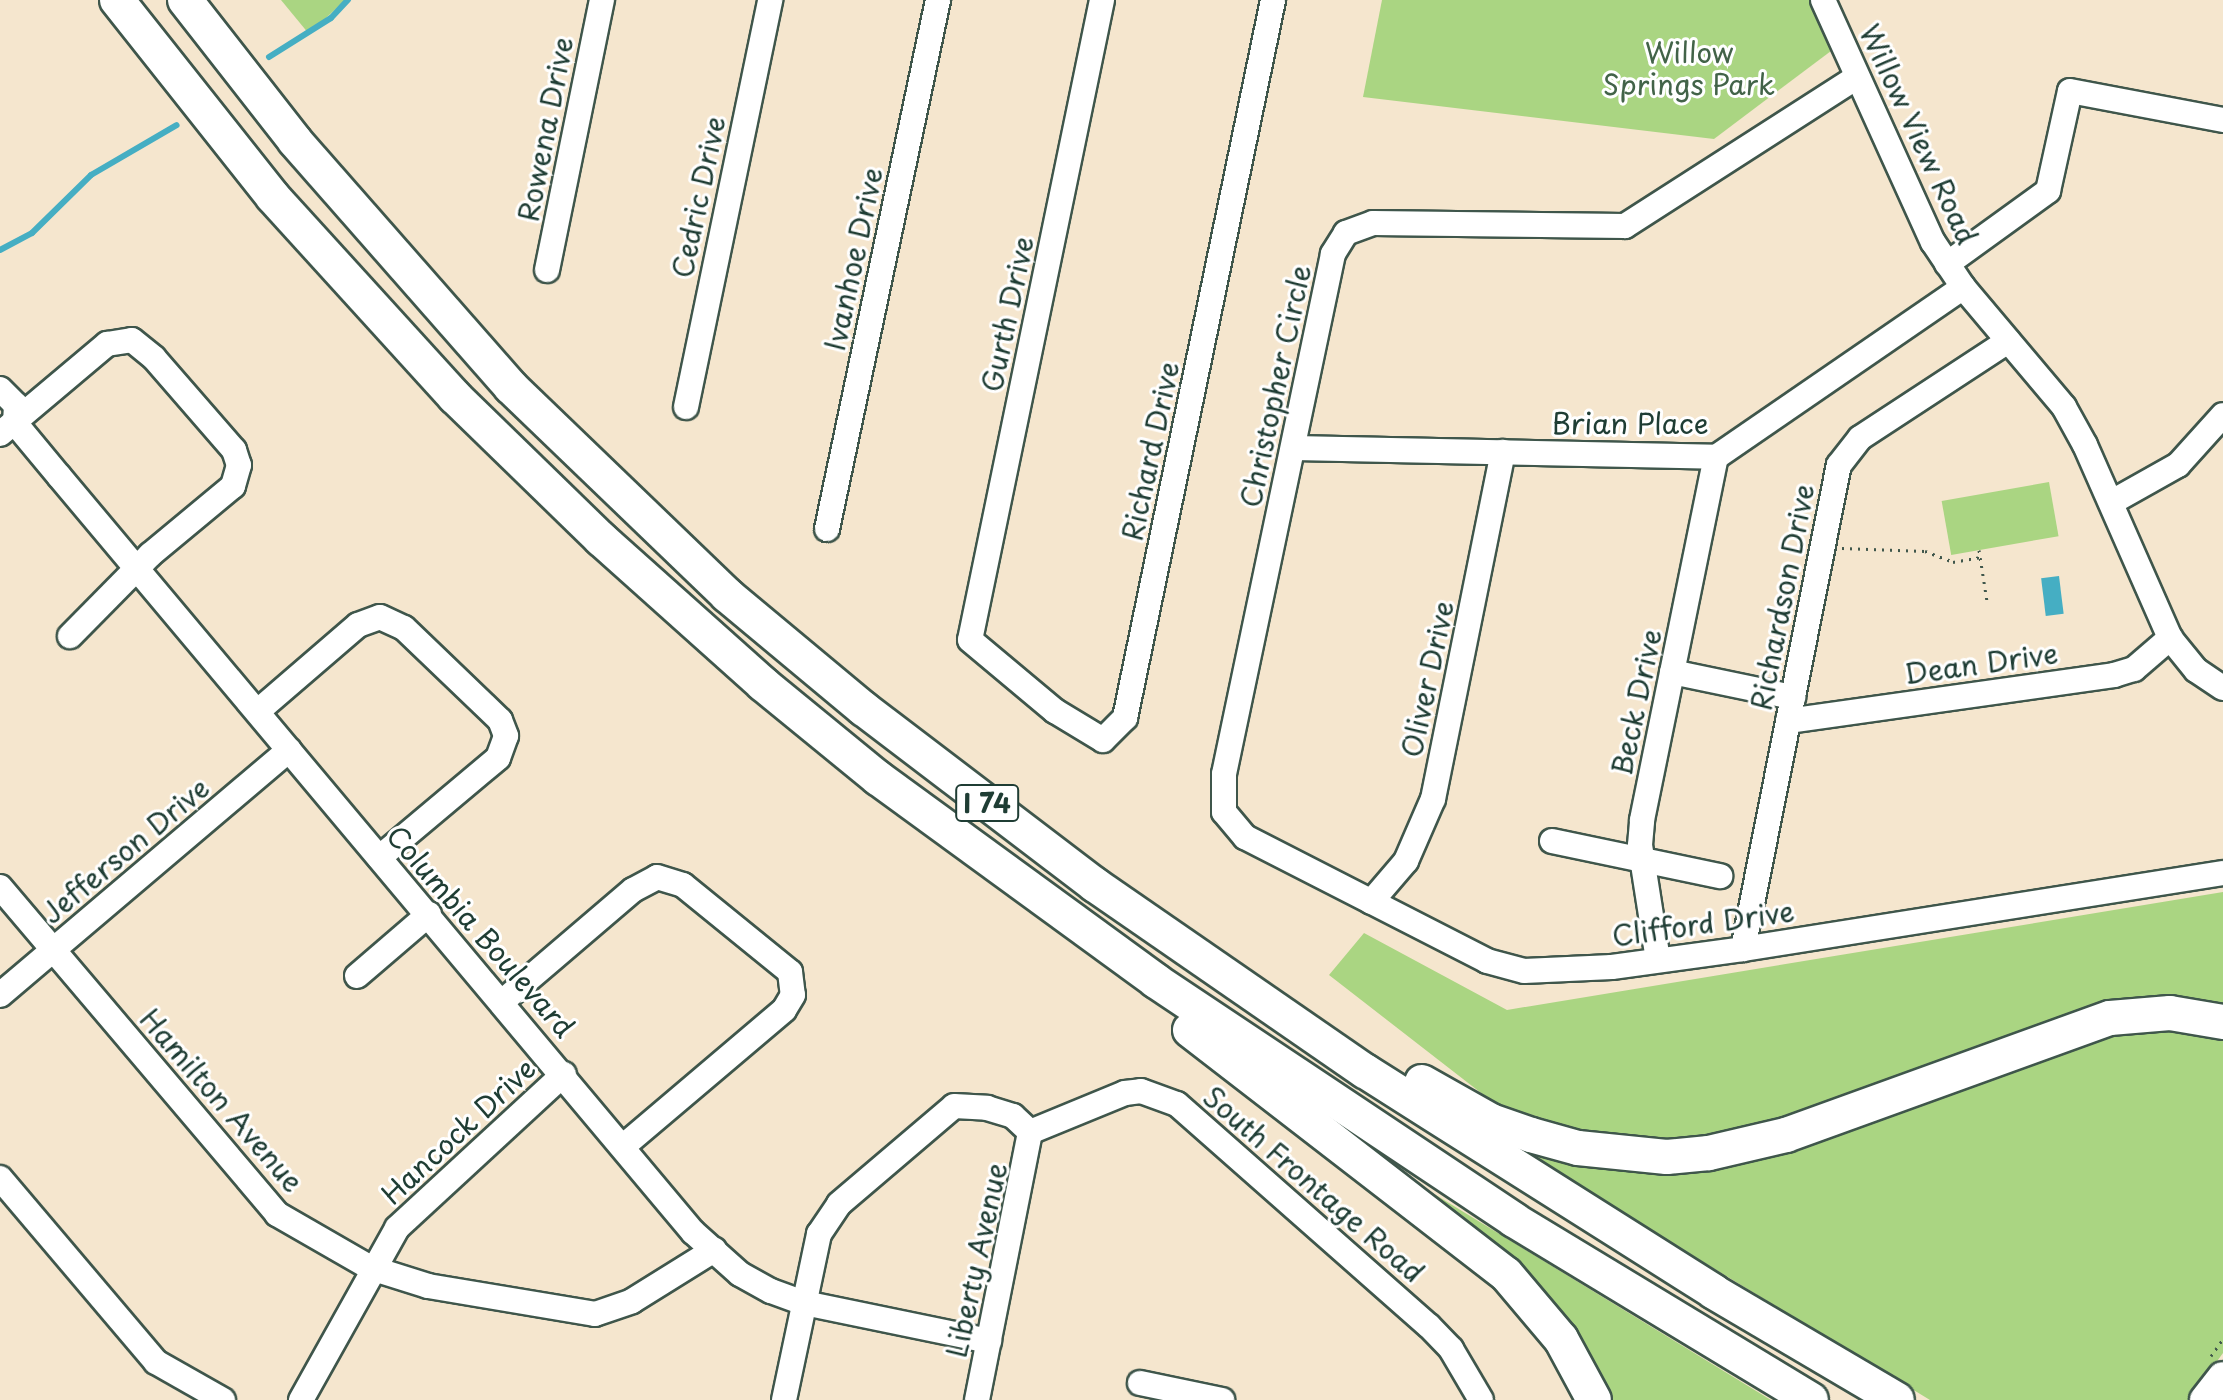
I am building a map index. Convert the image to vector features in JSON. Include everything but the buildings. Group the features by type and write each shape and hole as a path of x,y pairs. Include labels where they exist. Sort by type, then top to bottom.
{"highway":[{"name":"I 74","path":"117,0 273,197 466,408 601,539 763,684 1033,893 1409,1152 1811,1400"},
{"name":"I 74","path":"185,0 413,281 615,492 864,709 1095,885 1514,1168 1897,1400"},
{"path":"1095,885 1491,1121 1578,1148 1629,1155 1667,1157 1752,1145 2110,1018 2170,1013 2223,1022"},
{"path":"1033,893 1169,1013 1506,1274 1561,1339 1594,1400"}],"main road":[{"path":"2205,1400 2223,1377"}],"street":[{"name":"Rowena Drive","path":"547,270 602,0"},
{"name":"Cedric Drive","path":"686,407 770,0"},
{"name":"Ivanhoe Drive","path":"827,529 938,0"},
{"name":"Gurth Drive","path":"970,640 1102,0"},
{"name":"Richard Drive","path":"970,640 1092,738 1110,738 1125,718 1273,0"},
{"name":"Willow View Road","path":"1823,0 1947,264 2064,407 2112,502 2170,638 2196,670 2223,688"},
{"name":"Christopher Circle","path":"1228,818 1221,801 1224,774 1333,254 1353,228 1373,223 1625,226 1857,77"},
{"path":"1947,264 2048,191 2070,91 2223,120"},
{"name":"Brian Place","path":"1294,448 1716,457 1963,287"},
{"path":"5,426 107,344 132,340 154,358 234,450 239,465 233,486 138,569 70,636"},
{"name":"Richardson Drive","path":"1743,949 1823,547 1846,453 1860,438 2008,341"},
{"name":"Columbia Boulevard","path":"0,389 16,405 5,426 138,569 379,858 625,1145 693,1232 740,1274 804,1303 989,1341"},
{"path":"2112,502 2178,465 2223,415"},
{"name":"Oliver Drive","path":"1371,902 1406,861 1433,799 1503,452"},
{"name":"Beck Drive","path":"1658,960 1642,860 1642,820 1716,457"},
{"path":"258,711 358,625 380,617 404,628 500,720 506,736 498,758 379,858"},
{"name":"Dean Drive","path":"1788,721 2114,675 2134,669 2170,638"},
{"path":"1672,672 1793,697"},
{"name":"Jefferson Drive","path":"0,995 289,750"},
{"name":"Clifford Drive","path":"1228,818 1245,837 1506,968 1546,972 1743,949 2223,873"},
{"path":"1552,841 1720,876"},
{"path":"503,1001 633,890 657,877 683,885 790,972 793,995 784,1010 625,1145"},
{"name":"Hamilton Avenue","path":"0,887 55,948 277,1214 371,1268 428,1286 595,1314 632,1301 714,1250"},
{"path":"357,976 429,914"},
{"name":"Hancock Drive","path":"301,1400 371,1268 397,1228 427,1196 564,1074"},
{"name":"South Frontage Road","path":"1030,1132 1125,1093 1141,1091 1177,1104 1429,1326 1451,1349 1481,1400"},
{"path":"784,1400 825,1221 946,1110 966,1104 987,1108 1013,1116 1030,1132"},
{"name":"Liberty Avenue","path":"977,1400 1030,1132"},
{"path":"0,1178 156,1362 223,1400"},
{"path":"1140,1383 1222,1400"}],"path":[{"path":"1823,547 1925,551 1953,562 1980,557"},
{"path":"1979,550 1987,601"}],"green space":[{"path":"281,0 345,0 309,34"},
{"name":"Willow Springs Park","path":"1382,0 1813,0 1835,48 1714,139 1363,97"},
{"path":"2049,482 2059,536 1951,555 1942,501"},
{"path":"2223,892 2223,1006 2169,998 1732,1136 1654,1143 1574,1134 1512,1117 1329,975 1364,933 1507,1010"},
{"path":"2151,1025 2223,1034 2223,1353 2189,1400 1930,1400 1511,1145 1632,1167 2109,1030"},
{"path":"1413,1181 1771,1400 1605,1400"}],"water":[{"path":"2059,576 2064,614 2046,616 2041,578"}],"waterway":[{"path":"269,57 331,18 348,0"},
{"path":"0,250 32,233 91,175 177,125"}]}
